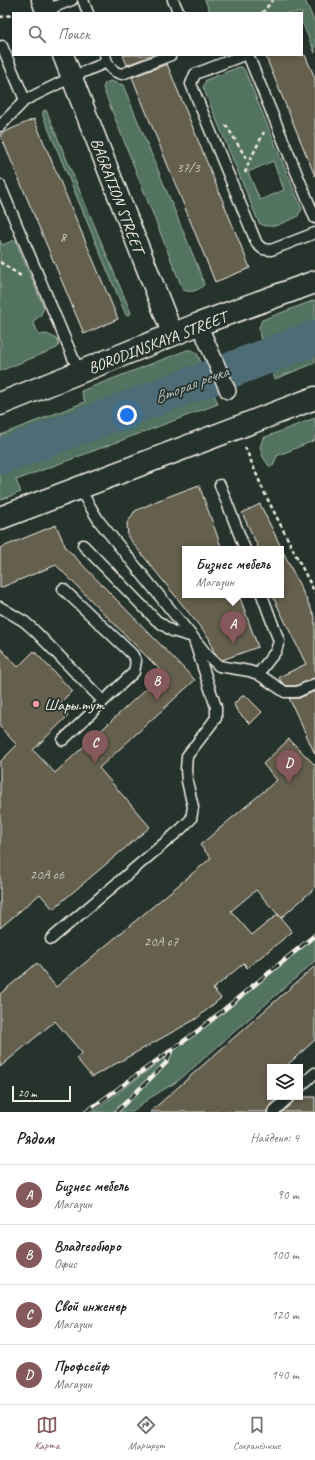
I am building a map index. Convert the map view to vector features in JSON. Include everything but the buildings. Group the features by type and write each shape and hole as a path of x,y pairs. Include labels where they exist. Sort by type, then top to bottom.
{"main road":[{"name":"BORODINSKAYA STREET","path":"0,404 200,324 315,282"},
{"path":"0,518 315,398"}],"street":[{"name":"BAGRATION STREET","path":"63,56 173,335"},
{"path":"200,324 228,391"}],"lane":[{"path":"45,8 72,0"},
{"path":"83,0 88,12"},
{"path":"174,0 179,12"},
{"path":"2,46 25,100"},
{"path":"0,126 25,100 72,77 106,58 111,70 122,74 168,56"},
{"path":"241,56 195,74 191,84 237,196 257,244 263,249 271,250 315,233"},
{"path":"248,56 315,218"},
{"path":"0,184 79,372"},
{"path":"220,485 244,546"},
{"path":"79,488 99,521 208,656 219,666 258,674 284,692 297,692 315,684"},
{"path":"83,545 156,620 172,631 193,637"},
{"path":"63,589 132,654 136,662 134,672 63,740"},
{"path":"258,674 276,651 279,641 263,598"},
{"path":"0,607 25,622 36,632 103,702"},
{"path":"50,939 191,819 193,806 187,781 187,756 216,718 216,707 193,637"},
{"path":"303,1084 315,1073"},
{"path":"273,1112 286,1100"}],"path":[{"path":"263,12 273,0"},
{"path":"0,17 12,15"},
{"path":"237,196 249,162 264,132 277,126"},
{"path":"239,428 243,443 264,492 315,593"}],"green space":[{"path":"205,0 305,0 315,23 315,53 303,24 303,12 210,12"},
{"path":"239,67 242,67 245,71 302,209 297,217 275,226 265,226 259,223 203,87 206,80","holes":["273,161 284,190 260,200 248,172"]},
{"path":"110,81 123,85 202,277 204,285 197,290 183,290 103,88 105,83"},
{"path":"46,110 131,313 129,315 126,315 43,116 43,111"},
{"path":"0,240 2,245 15,240 44,308 40,316 33,321 39,335 47,334 57,339 59,345 57,348 0,371"},
{"path":"315,300 315,363 275,379 260,337 259,327 262,320"},
{"path":"187,350 192,350 197,353 218,404 16,480 21,492 0,500 0,435 85,402 81,391"},
{"path":"315,418 315,440 277,456 273,466 269,466 263,457 260,447 263,438"},
{"path":"315,938 315,961 178,1081 148,1099 133,1112 93,1112 216,1019"}],"waterway":[{"name":"Вторая речка","path":"0,457 315,338"}],"railway":[{"path":"86,1112 199,1030 315,935"},
{"path":"116,1112 166,1063 172,1049"}],"place":[{"name":"Бизнес мебель","path":"233,644"},
{"name":"Владгеобюро","path":"157,701"},
{"name":"Шары.тут","path":"36,704"},
{"name":"Свой инженер","path":"95,763"},
{"name":"Профсейф","path":"289,783"}]}
